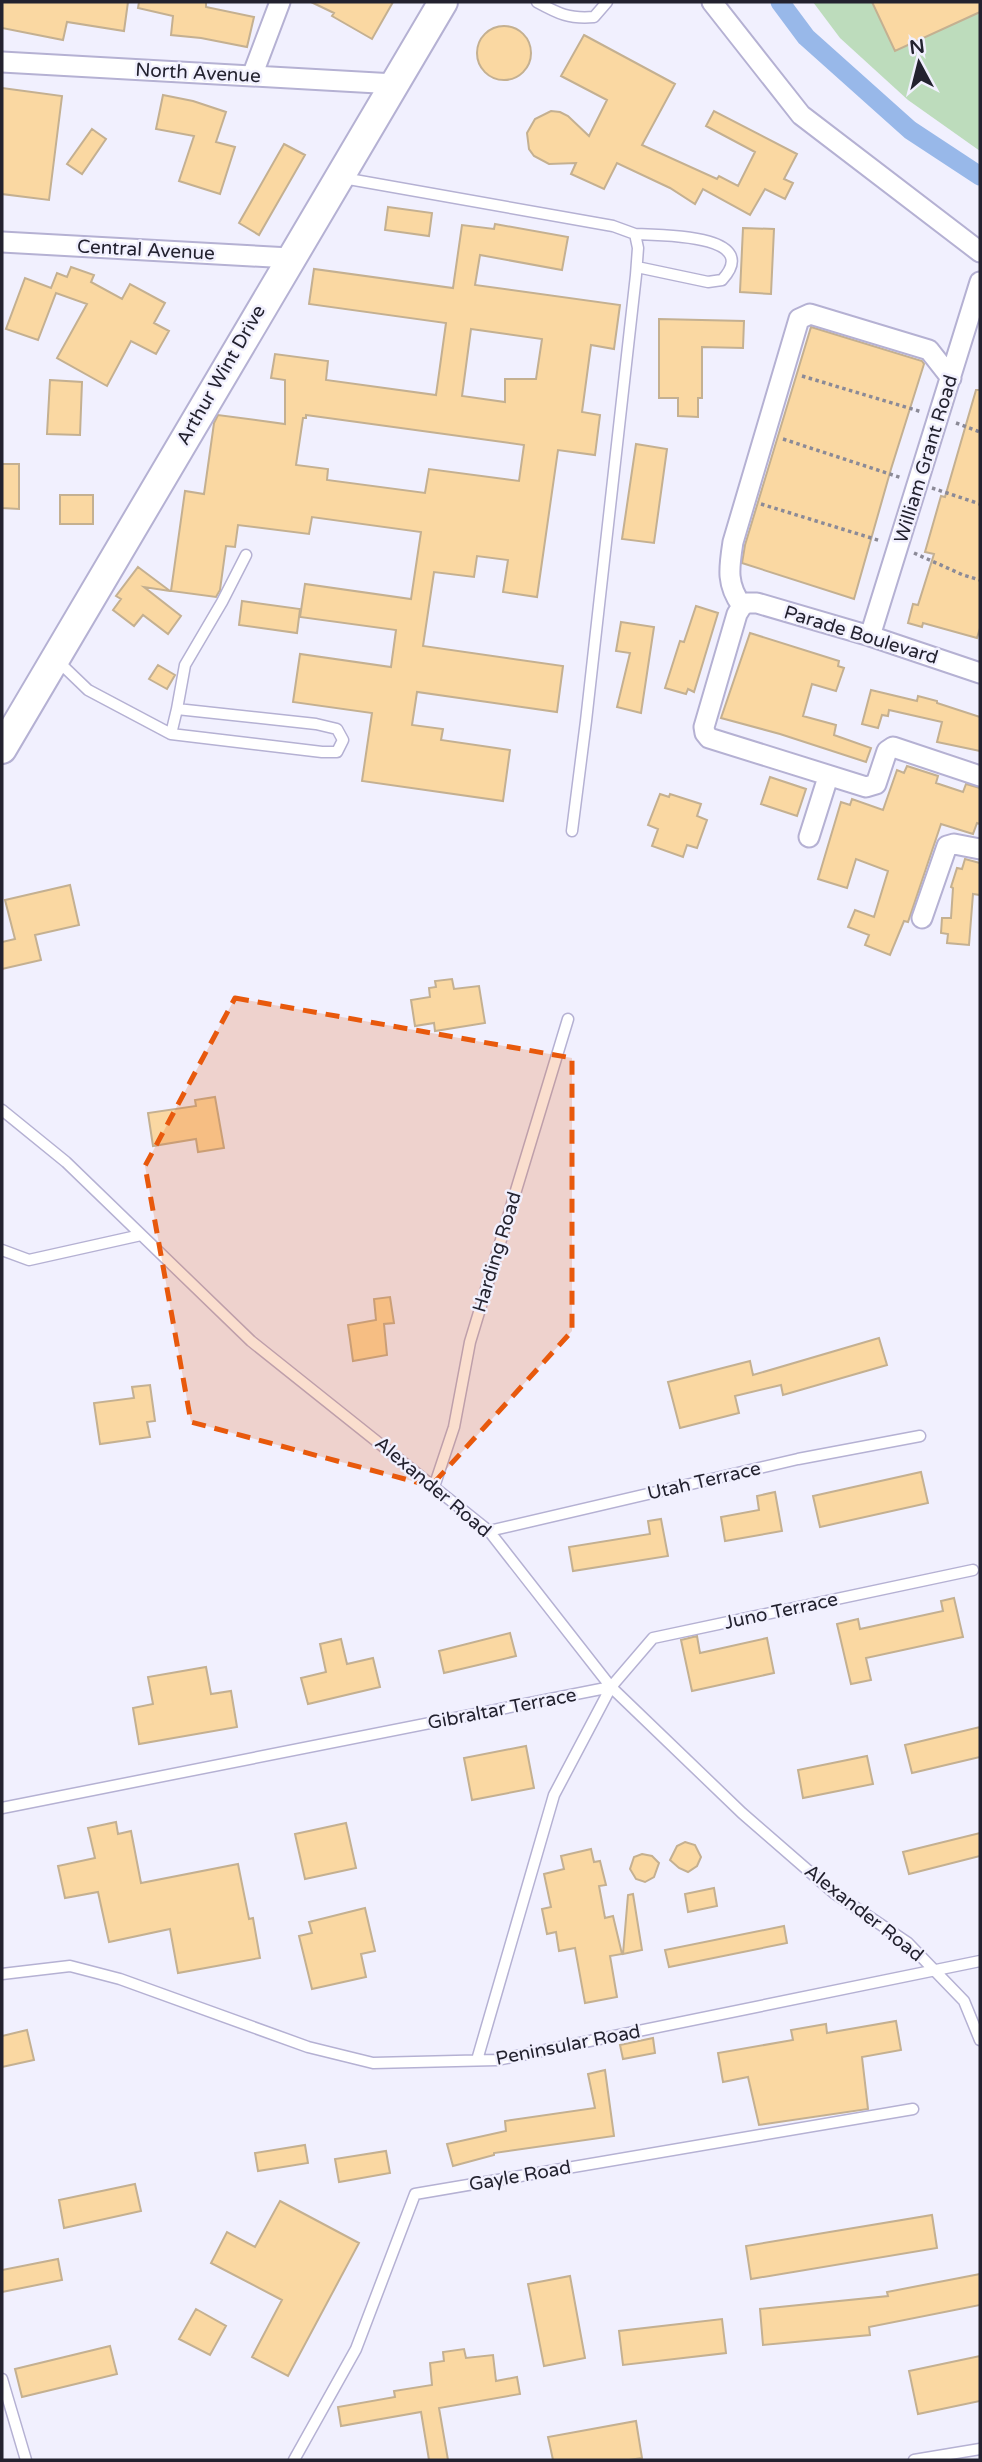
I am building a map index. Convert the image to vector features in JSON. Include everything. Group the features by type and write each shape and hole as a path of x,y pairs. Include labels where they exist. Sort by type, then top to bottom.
{"main road":[{"name":"Arthur Wint Drive","path":"2,749 443,2"}],"street":[{"path":"252,76 280,2"},
{"path":"712,2 801,115 980,253"},
{"name":"North Avenue","path":"2,62 395,84"},
{"name":"Central Avenue","path":"2,242 290,258"},
{"name":"William Grant Road","path":"870,636 980,282"},
{"path":"951,378 929,350 810,314 804,314 799,319 733,542 728,569 732,593 742,606 737,614 705,727 706,736 712,740 866,787 873,786 877,781 887,751 893,747 980,776"},
{"name":"Parade Boulevard","path":"742,606 757,603 870,636 980,673"},
{"path":"809,837 828,777"},
{"path":"922,918 947,846 954,844 980,849"}],"lane":[{"path":"537,2 558,14 574,18 594,17 607,2"},
{"path":"339,177 613,226 635,234 683,237 716,243 724,247 730,255 730,267 722,281 708,282 637,267"},
{"path":"572,831 637,267 638,248 635,234"},
{"path":"172,734 185,666 246,555"},
{"path":"62,644 63,666 88,690 172,734 321,752 337,752 342,740 337,729 316,724 177,709"},
{"name":"Harding Road","path":"434,1487 454,1427 470,1342 568,1019"},
{"name":"Alexander Road","path":"2,1110 66,1162 251,1341 489,1531 611,1687 742,1812 834,1893 908,1943 964,2001 980,2040"},
{"path":"2,1250 29,1260 141,1234"},
{"name":"Utah Terrace","path":"489,1531 798,1459 920,1436"},
{"name":"Juno Terrace","path":"611,1687 653,1638 972,1570"},
{"name":"Gibraltar Terrace","path":"2,1808 611,1687"},
{"name":"Gibraltar Terrace","path":"477,2060 554,1795 611,1687"},
{"name":"Peninsular Road","path":"2,1974 70,1966 120,1979 307,2047 373,2063 497,2060 980,1961"},
{"name":"Gayle Road","path":"294,2460 356,2349 415,2194 913,2109"},
{"path":"2,2379 26,2460"},
{"path":"914,2460 980,2449"}],"path":[{"path":"783,371 980,432"},
{"path":"765,433 980,504"},
{"path":"746,499 898,547 980,580"}],"highlighted area":[{"path":"235,998 572,1058 572,1331 431,1486 191,1422 145,1166"}],"green space":[{"path":"813,2 980,2 980,151 908,100 840,38"}],"building":[{"path":"2,2 128,2 124,31 67,22 63,40 2,28"},
{"path":"139,2 206,2 206,7 254,17 247,47 171,35 173,16 138,8"},
{"path":"311,2 393,2 372,39 332,16 334,13"},
{"path":"872,2 980,2 980,12 895,51"},
{"path":"504,26 523,34 531,53 523,72 504,80 485,72 477,53 485,34"},
{"path":"584,35 675,84 642,145 738,186 755,152 706,126 714,111 797,154 784,179 793,183 785,199 765,189 750,215 703,189 695,204 670,188 617,163 604,189 571,174 576,163 549,164 534,156 529,149 527,133 535,119 551,111 560,112 589,136 607,100 561,76"},
{"path":"2,88 62,96 49,200 2,194"},
{"path":"163,95 226,112 216,142 235,147 220,194 179,181 194,136 156,129"},
{"path":"92,129 106,139 82,174 67,164"},
{"path":"284,144 305,155 259,235 239,223"},
{"path":"388,207 432,213 429,236 385,230"},
{"path":"495,224 568,237 562,270 480,255 475,285 620,305 614,349 591,345 582,412 600,415 595,455 558,450 537,597 503,592 508,560 477,556 474,577 434,572 423,646 563,666 557,712 417,692 412,725 443,729 441,740 510,750 503,801 362,781 372,713 293,702 300,654 391,667 396,630 300,617 305,584 411,599 421,532 312,517 309,534 238,525 235,547 226,546 220,590 216,597 171,591 185,491 204,494 214,423 218,415 285,424 285,380 271,378 275,354 328,361 326,380 436,395 446,323 309,304 314,269 453,288 462,225 494,229","holes":["471,329 542,339 536,379 505,379 505,402 462,396","306,415 524,445 519,481 429,469 425,493 327,480 328,469 296,465 303,418 306,418"]},
{"path":"743,228 774,229 771,294 740,292"},
{"path":"71,267 94,275 91,282 122,299 130,284 165,303 154,323 169,331 156,354 131,341 107,386 57,358 87,304 56,293 38,340 6,329 25,278 51,288 57,273 67,277"},
{"path":"659,319 744,321 743,348 702,347 702,398 698,398 698,417 678,416 678,398 659,398"},
{"path":"811,327 922,361 924,364 854,599 742,563 745,545"},
{"path":"50,380 82,382 80,435 47,434"},
{"path":"976,390 980,390 980,628 977,638 923,623 922,627 908,623 913,604 918,605 934,554 925,552 941,496 945,497"},
{"path":"636,444 667,449 654,543 622,539"},
{"path":"2,464 19,464 19,509 2,508"},
{"path":"60,495 93,495 93,524 60,524"},
{"path":"138,567 170,591 144,587 181,616 168,634 143,615 134,626 113,610 121,599 116,596"},
{"path":"242,601 300,609 297,633 239,625"},
{"path":"696,606 718,613 694,692 688,689 686,694 665,688 680,641 684,642"},
{"path":"621,622 654,627 641,713 617,707 630,653 616,651"},
{"path":"750,633 839,661 838,666 844,668 836,691 812,684 803,716 836,725 834,735 871,748 866,762 721,718"},
{"path":"158,665 175,675 167,689 149,679"},
{"path":"871,690 917,701 918,696 980,717 980,751 937,742 942,722 889,710 888,716 882,715 878,728 862,724"},
{"path":"907,766 938,776 936,783 963,792 966,784 980,788 980,824 977,823 973,834 941,824 908,922 904,921 890,955 865,945 869,935 848,927 855,910 874,917 888,871 856,859 847,888 818,879 841,802 850,805 852,799 883,810 897,770 904,773"},
{"path":"770,777 806,789 797,816 761,804"},
{"path":"660,794 669,797 670,794 701,804 697,816 707,820 697,848 687,845 683,857 652,846 658,829 648,825"},
{"path":"965,859 980,863 980,895 973,894 969,945 947,943 948,934 941,933 942,918 951,918 951,887 957,868 962,869"},
{"path":"70,885 79,925 35,935 41,960 2,969 2,942 15,939 5,900"},
{"path":"452,979 454,989 479,986 485,1023 435,1031 434,1023 415,1026 411,1000 430,997 429,988 436,987 435,981"},
{"path":"215,1097 224,1148 198,1152 196,1139 153,1146 148,1113 196,1106 195,1100"},
{"path":"390,1297 394,1323 384,1324 387,1355 353,1361 348,1325 376,1320 374,1299"},
{"path":"879,1338 887,1365 783,1395 781,1385 735,1396 739,1413 680,1428 668,1382 750,1361 753,1375"},
{"path":"150,1385 155,1421 147,1422 150,1437 100,1444 94,1403 134,1398 132,1387"},
{"path":"921,1472 928,1503 820,1527 813,1496"},
{"path":"775,1492 782,1531 725,1541 721,1517 759,1510 757,1496"},
{"path":"661,1519 668,1556 573,1571 569,1547 650,1534 648,1521"},
{"path":"954,1598 963,1637 866,1658 871,1680 851,1684 837,1624 858,1619 860,1629 943,1611 941,1601"},
{"path":"510,1633 516,1656 444,1673 439,1651"},
{"path":"697,1636 700,1653 767,1638 774,1673 692,1691 681,1640"},
{"path":"341,1639 347,1664 373,1658 380,1687 308,1704 301,1678 326,1672 320,1644"},
{"path":"206,1667 211,1694 231,1691 237,1727 139,1744 133,1708 153,1704 148,1677"},
{"path":"980,1727 980,1757 912,1773 905,1745"},
{"path":"526,1746 534,1788 472,1800 464,1758"},
{"path":"867,1756 873,1784 803,1798 798,1770"},
{"path":"116,1822 118,1834 131,1831 141,1883 238,1864 249,1919 253,1918 260,1958 178,1973 170,1929 109,1942 98,1892 65,1898 58,1866 95,1858 88,1828"},
{"path":"346,1823 356,1868 305,1879 295,1834"},
{"path":"980,1833 980,1856 909,1874 903,1852"},
{"path":"685,1842 695,1845 701,1857 697,1866 688,1872 670,1860 677,1846"},
{"path":"591,1849 594,1862 600,1861 606,1885 599,1886 605,1918 613,1916 622,1954 610,1956 617,1997 585,2003 575,1948 559,1951 556,1932 547,1934 542,1909 551,1907 544,1874 564,1869 561,1856"},
{"path":"642,1854 652,1856 659,1863 654,1877 645,1882 636,1879 630,1869 634,1857"},
{"path":"714,1888 717,1906 688,1912 685,1894"},
{"path":"633,1894 642,1950 623,1954 628,1895"},
{"path":"365,1908 375,1951 361,1954 366,1977 312,1989 299,1936 312,1933 309,1922"},
{"path":"784,1926 787,1943 669,1967 665,1950"},
{"path":"896,2021 901,2050 862,2057 868,2109 759,2125 748,2077 723,2082 718,2053 793,2040 791,2030 826,2024 827,2033"},
{"path":"27,2030 34,2060 2,2067 2,2036"},
{"path":"653,2038 655,2053 623,2059 620,2045"},
{"path":"605,2070 614,2136 494,2153 453,2166 447,2144 506,2131 505,2121 595,2108 588,2074"},
{"path":"305,2145 308,2163 258,2171 255,2153"},
{"path":"386,2151 390,2173 339,2182 335,2159"},
{"path":"135,2184 141,2211 64,2228 59,2200"},
{"path":"280,2201 359,2243 288,2376 252,2357 282,2300 211,2263 227,2232 255,2247"},
{"path":"932,2215 937,2248 751,2279 746,2246"},
{"path":"58,2259 62,2280 2,2292 2,2270"},
{"path":"980,2274 980,2305 869,2327 870,2335 763,2345 760,2309 888,2296 887,2292"},
{"path":"570,2276 585,2358 544,2366 528,2284"},
{"path":"196,2309 226,2326 210,2355 179,2339"},
{"path":"722,2319 726,2353 623,2365 619,2331"},
{"path":"110,2346 117,2374 22,2397 15,2369"},
{"path":"464,2349 466,2358 493,2355 496,2381 517,2377 520,2394 439,2408 448,2460 429,2460 421,2412 341,2426 338,2407 395,2397 394,2391 432,2385 430,2363 444,2361 443,2352"},
{"path":"980,2356 980,2401 918,2414 909,2371"},
{"path":"636,2421 642,2458 553,2460 548,2437"}],"waterway":[{"path":"780,2 806,37 910,130 980,176"}]}
